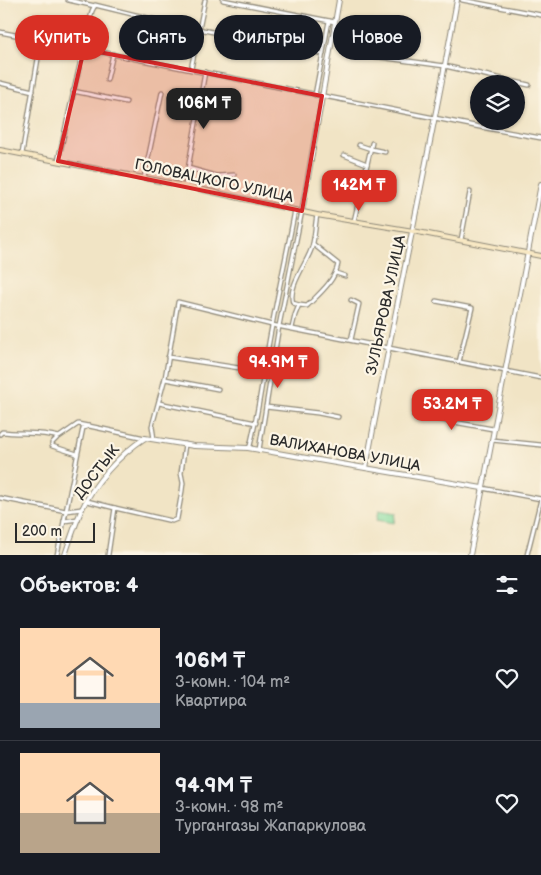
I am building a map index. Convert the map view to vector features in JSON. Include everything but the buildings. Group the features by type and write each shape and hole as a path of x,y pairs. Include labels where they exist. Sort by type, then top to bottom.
{"main road":[{"name":"ГОЛОВАЦКОГО УЛИЦА","path":"0,150 185,186 317,215 413,231 541,256"}],"street":[{"path":"68,0 136,15"},
{"path":"202,15 205,0"},
{"path":"223,0 333,22"},
{"path":"336,15 339,0"},
{"name":"ЗУЛЬЯРОВА УЛИЦА","path":"366,468 457,0"},
{"path":"462,0 541,15"},
{"path":"91,15 95,6"},
{"path":"323,54 328,21"},
{"path":"0,32 15,35"},
{"path":"259,450 279,326 302,211 333,33"},
{"path":"109,53 119,55"},
{"path":"107,80 113,54"},
{"path":"22,154 38,60"},
{"path":"58,161 81,60"},
{"path":"144,60 541,138"},
{"path":"191,69 193,60"},
{"path":"315,94 322,60"},
{"path":"401,60 445,66 529,85"},
{"path":"185,186 205,72"},
{"path":"0,83 32,90"},
{"path":"73,91 126,102"},
{"path":"144,178 162,92"},
{"path":"354,221 372,143"},
{"path":"360,145 385,152"},
{"path":"344,155 367,164"},
{"path":"188,168 217,176 234,175"},
{"path":"348,179 362,183"},
{"path":"470,555 541,184"},
{"path":"461,240 470,192"},
{"path":"248,448 256,423 272,325 284,273 295,210"},
{"path":"313,244 338,264 336,273 307,306 299,305 293,303 291,299 313,244 317,215"},
{"path":"336,273 345,276"},
{"path":"351,300 359,304 351,340"},
{"path":"436,300 472,308 459,362"},
{"path":"154,438 152,426 165,379 178,302 272,325 541,378"},
{"path":"292,328 299,305"},
{"path":"168,356 265,372"},
{"path":"165,379 218,389"},
{"path":"158,403 256,423"},
{"path":"266,406 338,417"},
{"path":"414,415 493,429"},
{"path":"77,454 52,446 55,440 78,424 145,438"},
{"path":"57,555 82,432 84,428 89,426"},
{"path":"0,434 2,432 20,434 44,433 59,437"},
{"name":"ВАЛИХАНОВА УЛИЦА","path":"145,438 185,444 248,448 541,499"},
{"name":"ДОСТЫК","path":"65,555 86,501 114,464 134,445 145,438"},
{"path":"492,440 541,445"},
{"path":"86,501 172,521 177,520 183,483 181,473 185,444"},
{"path":"0,498 66,511 82,509"},
{"path":"527,555 541,499"},
{"path":"108,555 115,508"},
{"path":"64,521 78,519"}],"highlighted area":[{"path":"84,49 322,96 302,211 58,161"}],"green space":[{"path":"379,510 396,513 394,523 377,520"}]}
